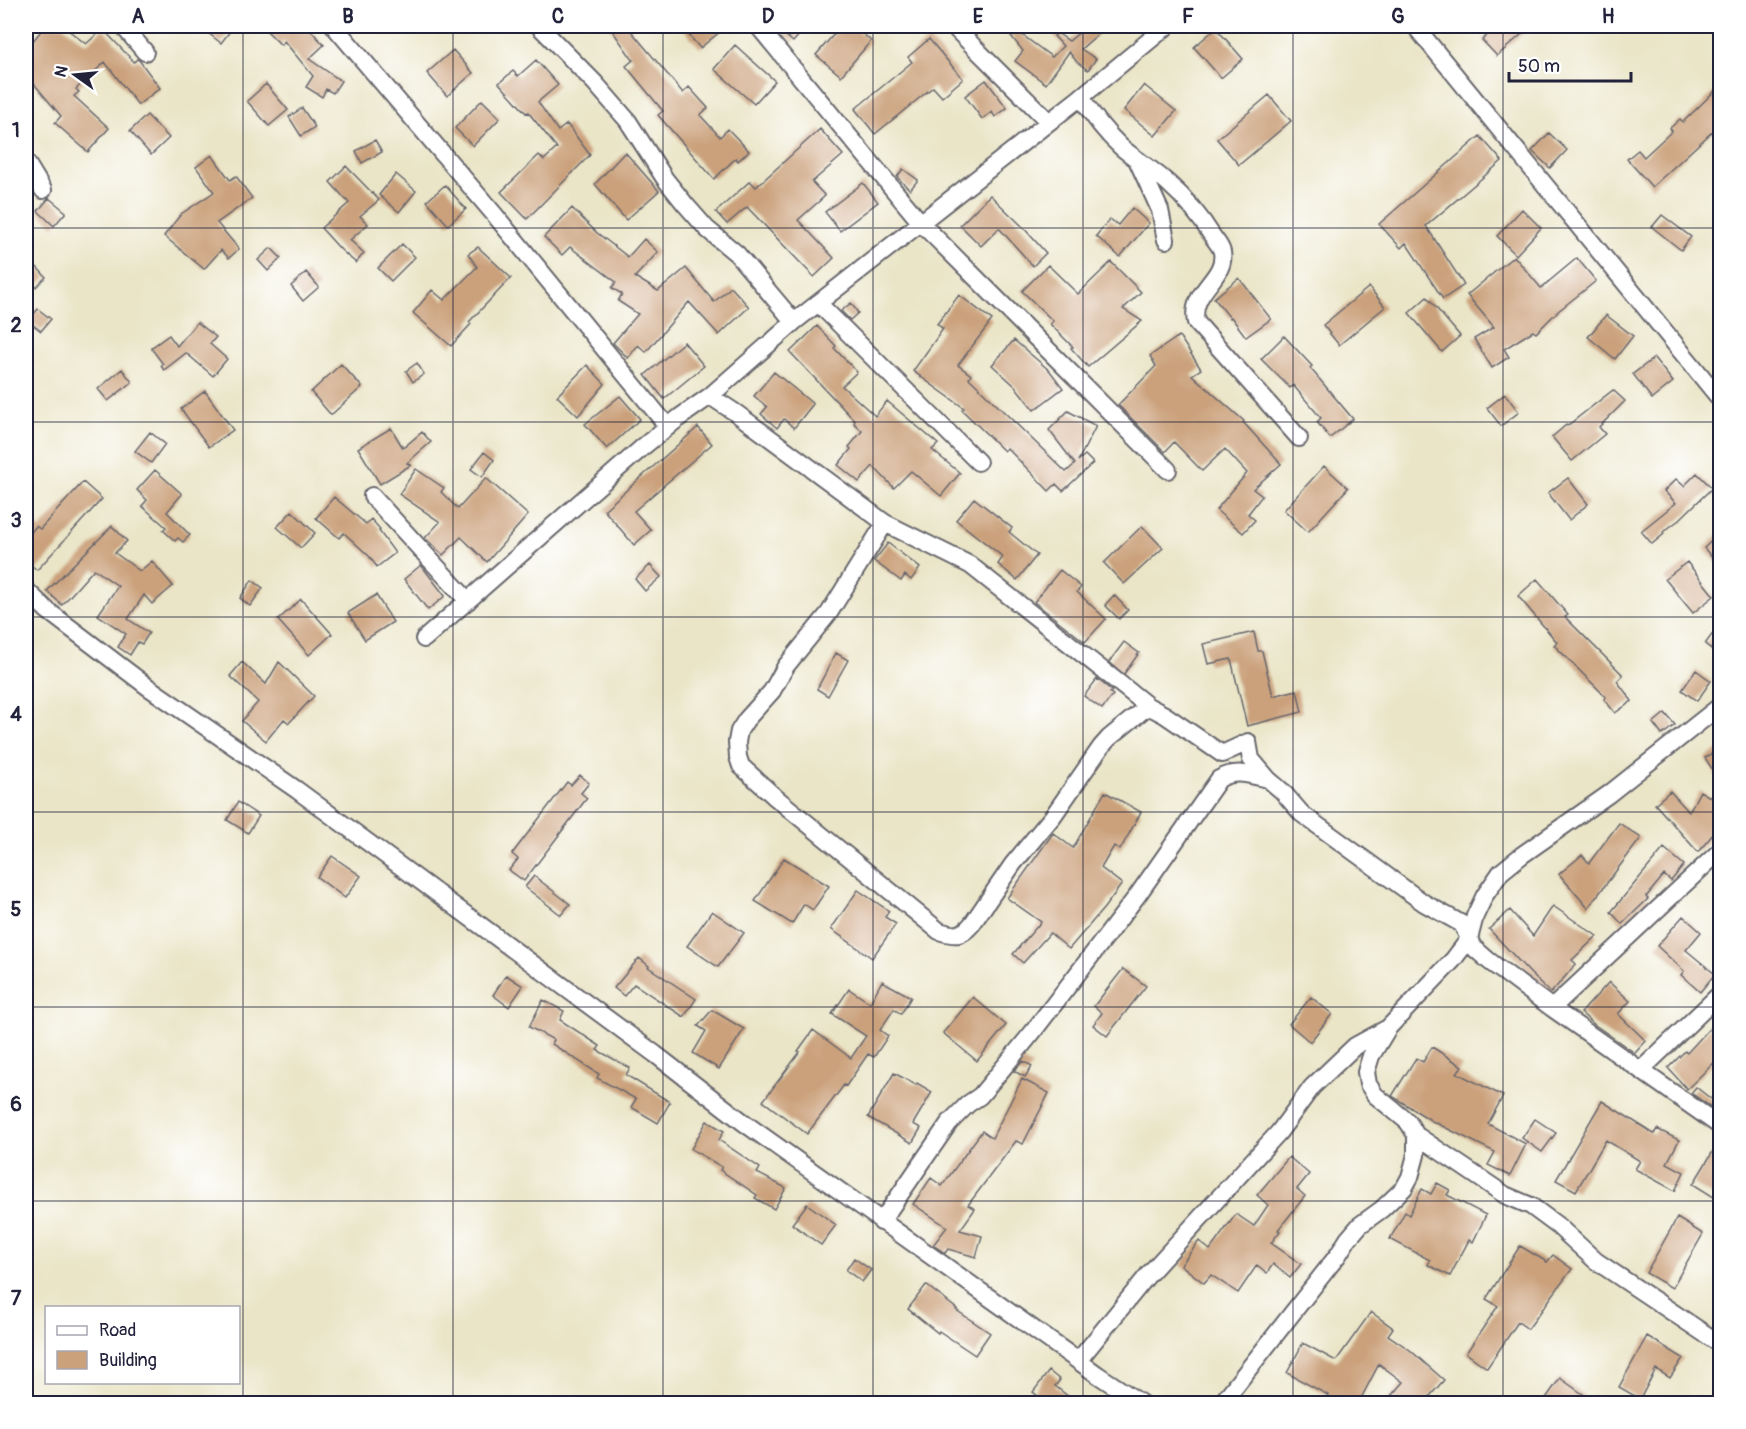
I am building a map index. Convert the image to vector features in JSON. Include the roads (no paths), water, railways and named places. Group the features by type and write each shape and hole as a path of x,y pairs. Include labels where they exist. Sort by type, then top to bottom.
{"street":[{"path":"123,26 145,52"},
{"path":"334,26 494,214 668,427"},
{"path":"539,26 595,83 628,121 684,204 737,254 794,322"},
{"path":"758,26 921,223 1168,471"},
{"path":"953,26 1049,122"},
{"path":"424,639 668,427 710,396 794,322 1081,97 1167,26"},
{"path":"1415,26 1720,399"},
{"path":"1081,97 1091,113 1119,145 1169,184 1203,220 1222,251 1222,262 1213,280 1199,297 1194,312 1196,322 1299,438"},
{"path":"1137,160 1160,210 1166,240"},
{"path":"26,162 43,190"},
{"path":"818,303 978,462"},
{"path":"710,396 885,523 970,565 1148,706 1222,754"},
{"path":"372,496 468,601"},
{"path":"885,523 829,613 786,666 772,691 739,731 738,757 741,766 775,797 939,931 957,935 965,932 1013,864 1053,816 1101,747 1148,706"},
{"path":"26,590 48,611 148,687 297,790 655,1054 743,1122 881,1222 1142,1404"},
{"path":"1720,706 1609,794 1522,855 1502,872 1485,895 1475,916 1469,939 1453,960 1388,1028 1371,1056 1366,1072 1368,1084 1375,1095 1408,1122 1416,1136 1505,1195 1531,1206 1558,1226 1596,1261 1720,1344"},
{"path":"1222,754 1248,742 1251,759 1302,814 1424,903 1462,924 1473,947 1489,961 1552,1008 1720,1124"},
{"path":"1219,779 1222,754"},
{"path":"881,1222 943,1130 968,1104 980,1096 1032,1033 1137,896 1219,779 1238,772 1268,779"},
{"path":"1552,1008 1720,851"},
{"path":"1641,1070 1720,994"},
{"path":"1078,1361 1148,1275 1278,1132 1312,1088 1355,1046 1388,1028"},
{"path":"1221,1404 1338,1255 1348,1239 1360,1225 1382,1209 1404,1188 1416,1155 1416,1136"}]}
